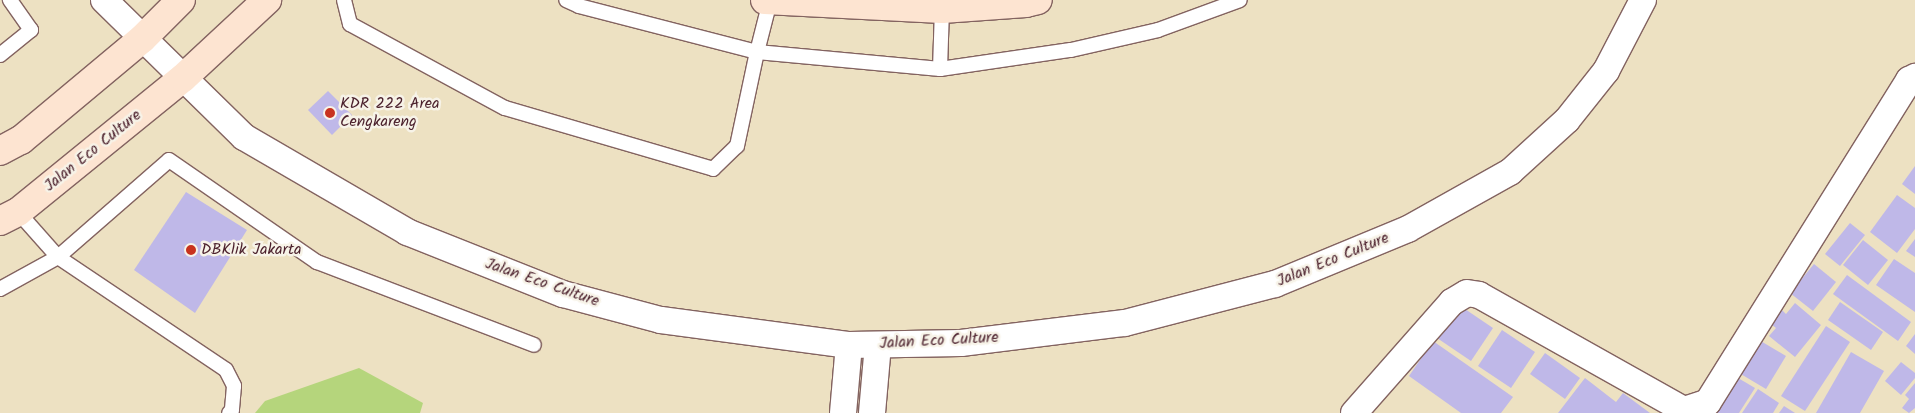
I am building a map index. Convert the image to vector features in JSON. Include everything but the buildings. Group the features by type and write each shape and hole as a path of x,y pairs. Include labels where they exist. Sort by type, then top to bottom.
{"street":[{"name":"Jalan Eco Culture","path":"104,0 244,137 407,232 564,294 661,320 849,345 961,343 1125,323 1275,284 1408,229 1510,172 1568,120 1606,71 1643,0"},
{"path":"0,151 21,140 142,39 181,0"},
{"name":"Jalan Eco Culture","path":"9,217 183,78 267,0"},
{"path":"768,1 942,9 1026,3 1038,0"},
{"path":"1354,413 1452,302 1467,293 1479,295 1685,412 1708,402 1909,80 1915,77"},
{"path":"843,413 849,345"},
{"path":"872,413 878,345"}],"lane":[{"path":"0,55 31,30 10,0"},
{"path":"344,0 350,24 505,108 713,169 737,146 768,1"},
{"path":"566,0 579,6 757,52 940,69 1071,50 1158,30 1240,0"},
{"path":"940,69 942,9"},
{"path":"0,289 58,257 169,160 317,262 534,346"},
{"path":"9,217 58,257 226,370 234,386 232,410 230,413"}],"green space":[{"path":"359,368 423,403 420,413 255,413 265,401"}],"place":[{"name":"KDR 222 Area Cengkareng","path":"330,113"},
{"name":"DBKlik Jakarta","path":"191,250"}]}
